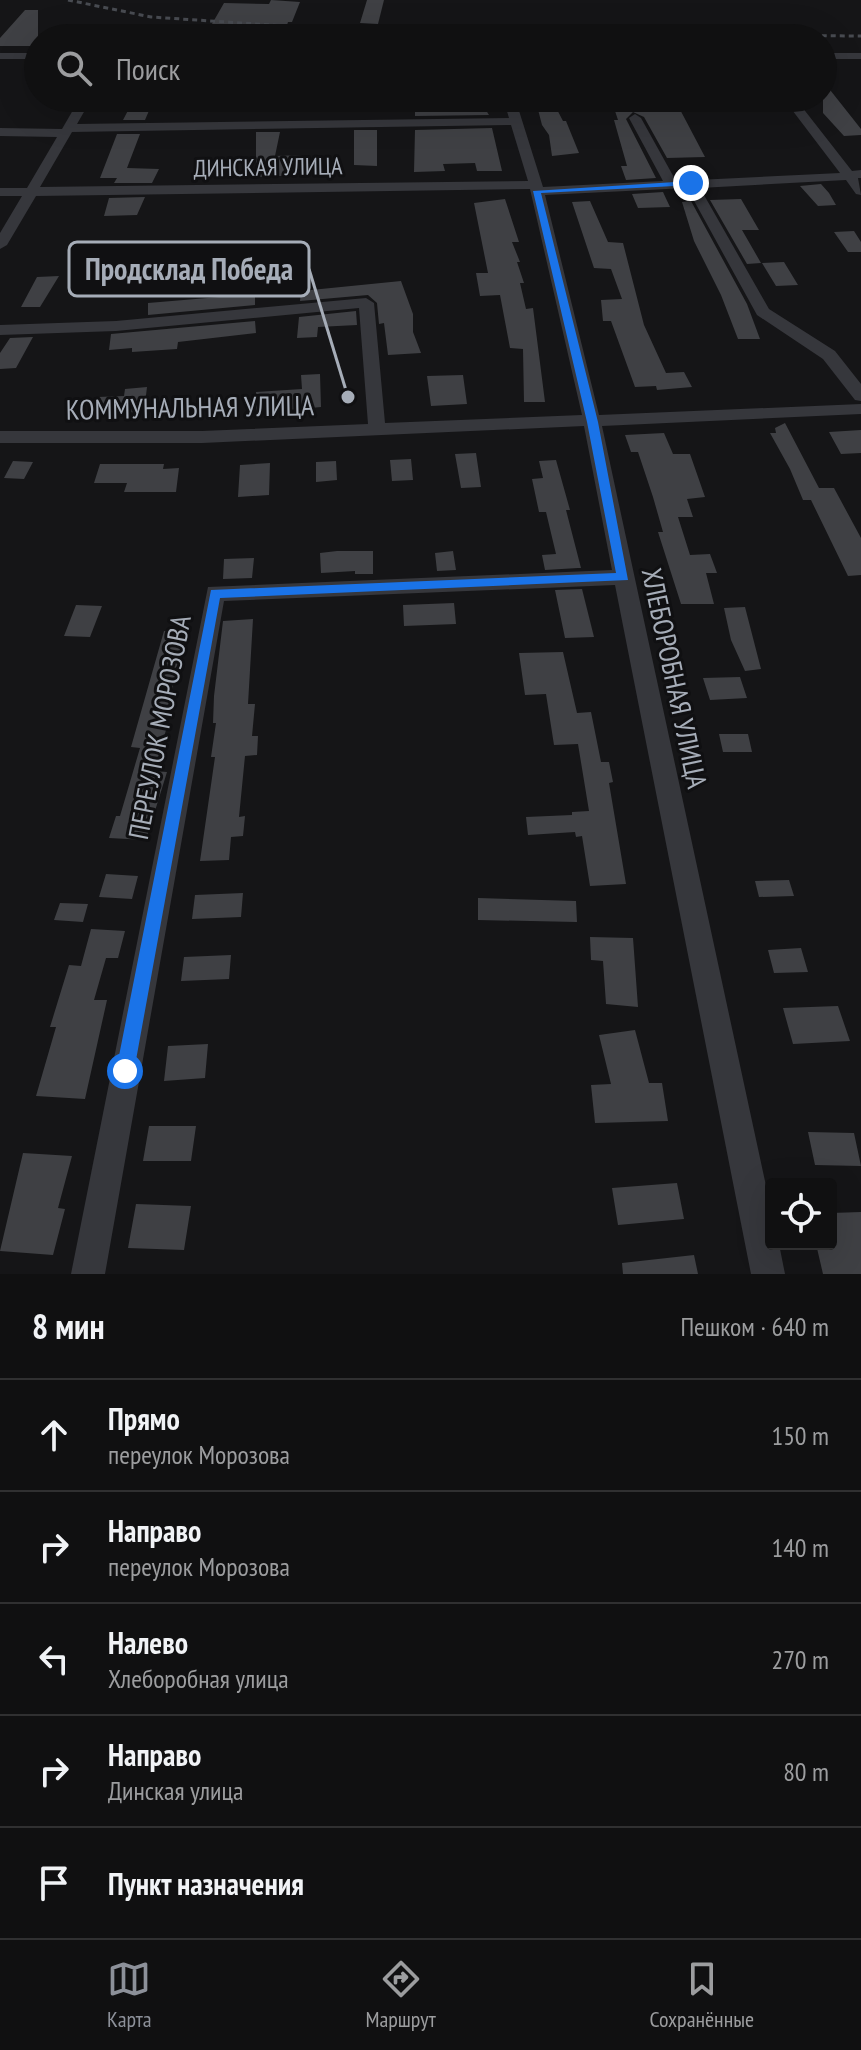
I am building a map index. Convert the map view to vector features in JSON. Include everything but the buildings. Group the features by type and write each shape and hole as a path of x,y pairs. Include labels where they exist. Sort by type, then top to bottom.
{"street":[{"path":"0,56 24,56"},
{"path":"837,56 861,56"},
{"path":"0,245 78,112"},
{"name":"ХЛЕБОРОБНАЯ УЛИЦА","path":"514,112 536,188 592,422 768,1274"},
{"path":"801,112 854,175 861,191"},
{"path":"635,118 671,184"},
{"path":"0,132 518,121"},
{"name":"ДИНСКАЯ УЛИЦА","path":"0,192 536,188 854,175"},
{"path":"691,183 763,312 829,355 861,396"},
{"path":"0,330 116,326 366,303 377,430"},
{"name":"КОММУНАЛЬНАЯ УЛИЦА","path":"0,437 202,437 861,409"},
{"name":"ПЕРЕУЛОК МОРОЗОВА","path":"88,1274 215,593 623,577"}],"railway":[{"path":"68,0 151,17 257,24"},
{"path":"837,36 861,36"}],"place":[{"name":"Продсклад Победа","path":"348,397"}],"route":[{"path":"125,1071 215,593 623,577 592,422 537,191 691,183"}]}
